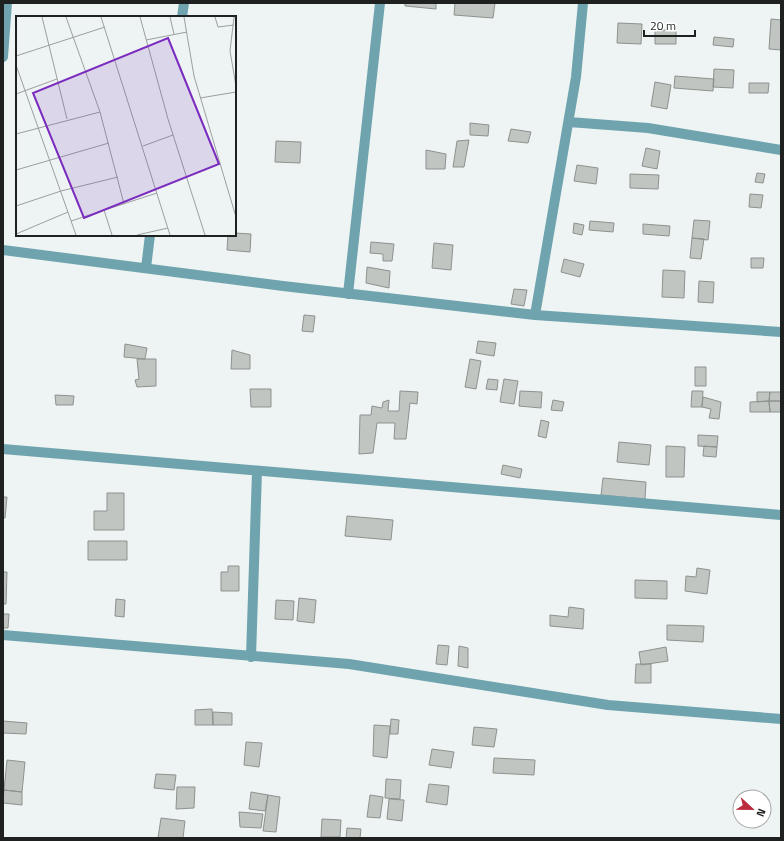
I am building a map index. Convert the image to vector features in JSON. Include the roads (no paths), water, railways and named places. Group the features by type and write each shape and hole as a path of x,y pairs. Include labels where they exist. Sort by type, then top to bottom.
{"street":[{"path":"3,57 7,3"},
{"path":"182,16 184,3"},
{"path":"348,294 380,3"},
{"path":"535,315 576,77 583,3"},
{"path":"569,122 648,128 781,150"},
{"path":"146,268 150,236"},
{"path":"3,250 348,294 535,315 781,332"},
{"path":"3,449 781,515"},
{"path":"251,657 257,471"},
{"path":"3,635 251,657 349,664 608,705 781,719"}]}
